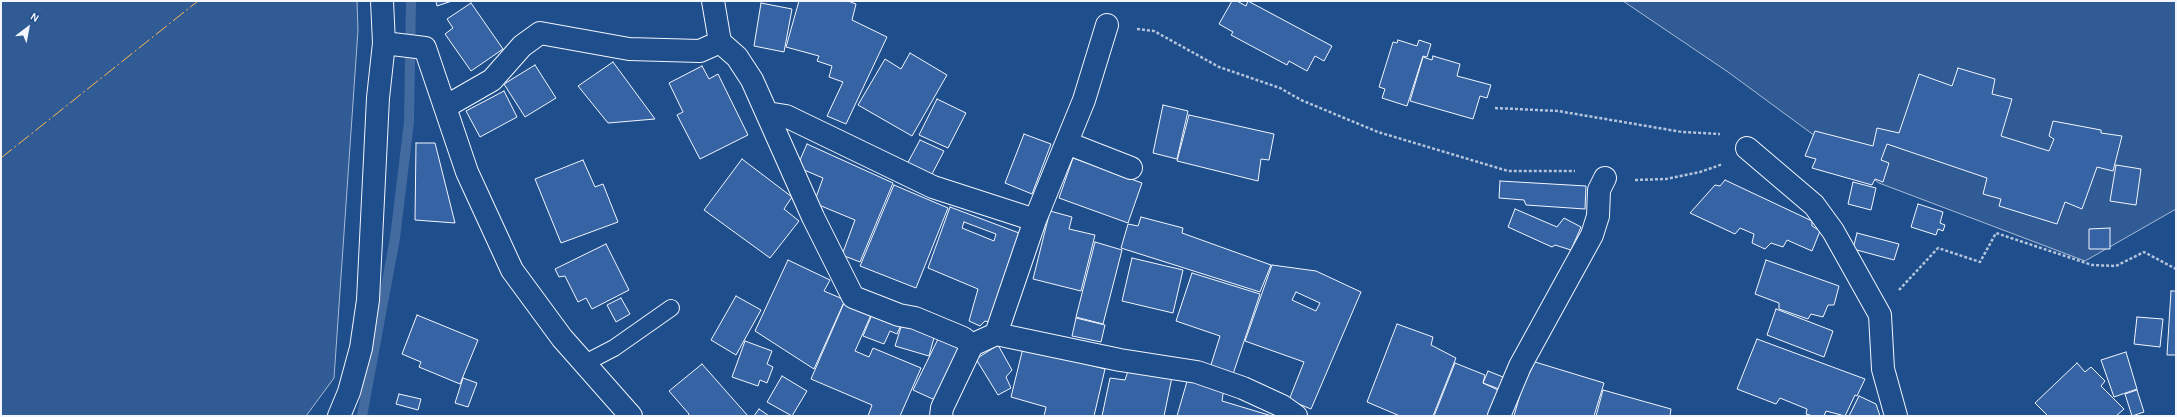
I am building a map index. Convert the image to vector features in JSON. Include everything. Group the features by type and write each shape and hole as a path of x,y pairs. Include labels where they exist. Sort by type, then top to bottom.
{"street":[{"path":"339,416 349,392 362,348 368,300 378,98 384,42 382,1"},
{"path":"713,1 720,42 737,58 752,80 810,210 853,297 899,315 915,318 963,338 972,345"},
{"path":"996,334 1035,220 1084,100 1107,25"},
{"path":"446,107 492,80 522,46 540,33 629,49 700,50 720,42"},
{"path":"384,42 425,48 467,172 512,270 562,338 631,416"},
{"path":"767,113 786,116 932,187 1035,220"},
{"path":"1067,143 1131,168"},
{"path":"1747,148 1814,205 1833,231 1880,315 1882,370 1896,416"},
{"path":"1499,416 1520,366 1592,235 1598,216 1599,190 1604,178"},
{"path":"941,416 942,408 972,345 996,334 1120,360 1197,372 1243,388 1282,406 1292,415"}],"lane":[{"path":"585,363 614,348 671,308"}],"path":[{"path":"1107,25 1154,31 1219,68 1280,88 1301,100 1378,132 1508,171 1588,171 1604,178 1646,181 1666,179 1700,172 1727,162 1747,148 1730,136 1713,133 1682,132 1558,111 1495,108"},
{"path":"1880,315 1902,287 1938,248 1980,262 1996,233 2092,265 2116,266 2144,252 2176,269"}],"shaded area":[{"path":"1,1 357,1 358,30 334,378 306,416 1,416"},
{"path":"1623,1 2176,1 2176,209 2085,261 1879,183 1728,72"}],"building":[{"path":"436,1 452,1 437,6"},
{"path":"799,1 848,1 856,4 852,20 887,37 846,124 827,116 843,82 829,77 832,66 817,61 819,56 786,47"},
{"path":"1232,1 1237,1 1246,6 1248,1 1332,46 1324,61 1315,56 1307,71 1289,61 1287,65 1231,35 1233,32 1219,24"},
{"path":"471,3 503,49 471,71 445,34 453,28 447,19"},
{"path":"761,3 792,9 784,52 754,46"},
{"path":"1398,40 1417,46 1419,40 1431,44 1427,57 1423,56 1407,106 1382,98 1385,89 1379,87 1393,42 1397,43"},
{"path":"910,53 947,75 912,136 858,105 885,59 901,69"},
{"path":"1433,56 1460,64 1457,76 1491,85 1487,98 1480,96 1473,119 1410,101 1423,57 1432,60"},
{"path":"613,62 655,119 608,123 578,86"},
{"path":"535,65 556,98 525,117 504,84"},
{"path":"702,66 709,79 718,74 748,135 700,159 677,115 683,112 669,83"},
{"path":"1958,68 1995,79 1992,94 2012,99 2001,136 2049,151 2054,139 2049,136 2053,121 2101,130 2101,133 2122,136 2113,171 2097,167 2082,209 2065,202 2057,224 1999,206 2001,199 1983,194 1987,178 1887,144 1881,160 1889,163 1883,182 1875,179 1872,185 1812,168 1816,159 1805,156 1815,131 1873,146 1877,128 1899,133 1919,74 1952,86"},
{"path":"504,91 517,117 480,137 466,111"},
{"path":"937,99 966,113 948,148 919,135"},
{"path":"1163,105 1188,111 1177,159 1153,153"},
{"path":"1189,115 1274,134 1269,160 1261,159 1258,181 1177,161"},
{"path":"1024,134 1051,144 1032,194 1005,183"},
{"path":"920,140 944,151 930,178 906,166"},
{"path":"416,143 435,143 455,223 415,220"},
{"path":"807,144 893,183 860,262 842,255 855,220 814,203 823,178 797,167"},
{"path":"1073,158 1142,183 1128,223 1059,198"},
{"path":"742,159 792,197 784,209 799,221 770,258 704,210"},
{"path":"583,160 595,187 603,184 618,222 561,243 535,179"},
{"path":"2116,165 2141,169 2136,205 2110,201"},
{"path":"1725,180 1812,221 1812,226 1820,231 1812,251 1787,240 1783,247 1771,243 1765,249 1752,243 1754,234 1740,228 1735,234 1690,213 1715,185 1720,186"},
{"path":"1500,181 1586,186 1585,209 1526,205 1524,200 1499,198"},
{"path":"1853,182 1876,188 1871,210 1848,204"},
{"path":"894,185 948,208 916,288 860,266"},
{"path":"1918,204 1943,212 1940,223 1945,225 1943,231 1938,229 1936,235 1911,227"},
{"path":"950,207 1019,233 989,322 985,321 980,326 969,321 978,289 928,268","holes":["964,222 996,234 994,241 962,228"]},
{"path":"1515,209 1557,227 1564,218 1581,227 1571,250 1555,245 1552,247 1508,227"},
{"path":"1050,211 1072,217 1069,229 1095,235 1081,291 1033,279"},
{"path":"1141,217 1183,228 1182,233 1271,265 1260,292 1121,248 1128,224 1138,226"},
{"path":"2110,228 2110,249 2089,249 2089,229"},
{"path":"1857,233 1899,244 1894,260 1853,249"},
{"path":"1095,242 1122,250 1103,324 1076,317"},
{"path":"606,244 629,290 592,309 586,298 578,302 565,276 559,277 555,269"},
{"path":"1132,258 1183,270 1173,313 1122,301"},
{"path":"788,260 830,280 824,291 845,300 814,369 755,331"},
{"path":"1766,260 1839,286 1834,305 1828,305 1823,317 1811,314 1808,319 1779,309 1779,303 1755,294"},
{"path":"1272,265 1316,271 1361,292 1311,409 1289,400 1304,362 1245,341","holes":["1296,292 1320,303 1316,311 1292,300"]},
{"path":"1192,273 1260,294 1233,374 1210,368 1220,336 1176,321"},
{"path":"2171,291 2176,291 2176,355 2167,355"},
{"path":"736,296 761,310 736,355 711,340"},
{"path":"621,298 630,314 616,322 607,305"},
{"path":"844,303 871,315 855,351 869,357 873,348 921,368 900,416 868,416 872,405 811,379"},
{"path":"1776,309 1833,331 1824,357 1767,335"},
{"path":"873,312 901,325 897,334 890,331 884,344 863,336"},
{"path":"417,315 478,340 460,384 419,367 421,362 402,354"},
{"path":"2137,317 2163,319 2160,347 2134,344"},
{"path":"1076,318 1105,325 1101,342 1072,336"},
{"path":"902,324 935,334 929,356 895,346"},
{"path":"1397,324 1433,337 1431,345 1456,358 1433,416 1400,416 1367,402"},
{"path":"938,339 960,349 935,400 913,390"},
{"path":"1757,339 1865,379 1845,416 1826,411 1824,416 1813,416 1806,414 1807,409 1780,398 1776,404 1737,389"},
{"path":"745,341 772,351 767,364 773,367 767,383 760,380 758,386 732,377"},
{"path":"998,345 1012,370 1006,377 1011,388 998,395 976,359"},
{"path":"1023,348 1105,369 1094,416 1044,416 1046,407 1011,397"},
{"path":"2126,352 2137,389 2114,397 2101,360"},
{"path":"1535,362 1604,383 1594,416 1514,416 1526,374 1529,374"},
{"path":"1455,363 1485,375 1483,383 1498,390 1487,416 1434,416"},
{"path":"2077,363 2085,372 2091,367 2105,381 2101,386 2124,409 2116,416 2048,416 2035,403"},
{"path":"702,364 748,416 688,416 689,414 669,391"},
{"path":"1129,368 1172,377 1164,416 1102,416 1110,378 1125,380"},
{"path":"1488,371 1503,377 1499,389 1483,383"},
{"path":"782,376 807,391 792,416 767,402"},
{"path":"463,378 477,383 468,407 455,403"},
{"path":"1188,378 1224,387 1222,401 1272,416 1177,416"},
{"path":"1603,390 1671,409 1670,416 1596,416"},
{"path":"2137,390 2144,412 2132,416 2125,394"},
{"path":"399,394 421,399 418,410 396,404"},
{"path":"1859,396 1876,404 1880,416 1849,416"},
{"path":"759,409 769,416 754,416"}],"waterway":[{"path":"362,416 395,238 409,122 411,1"}],"power":[{"path":"1,158 198,1"}]}
